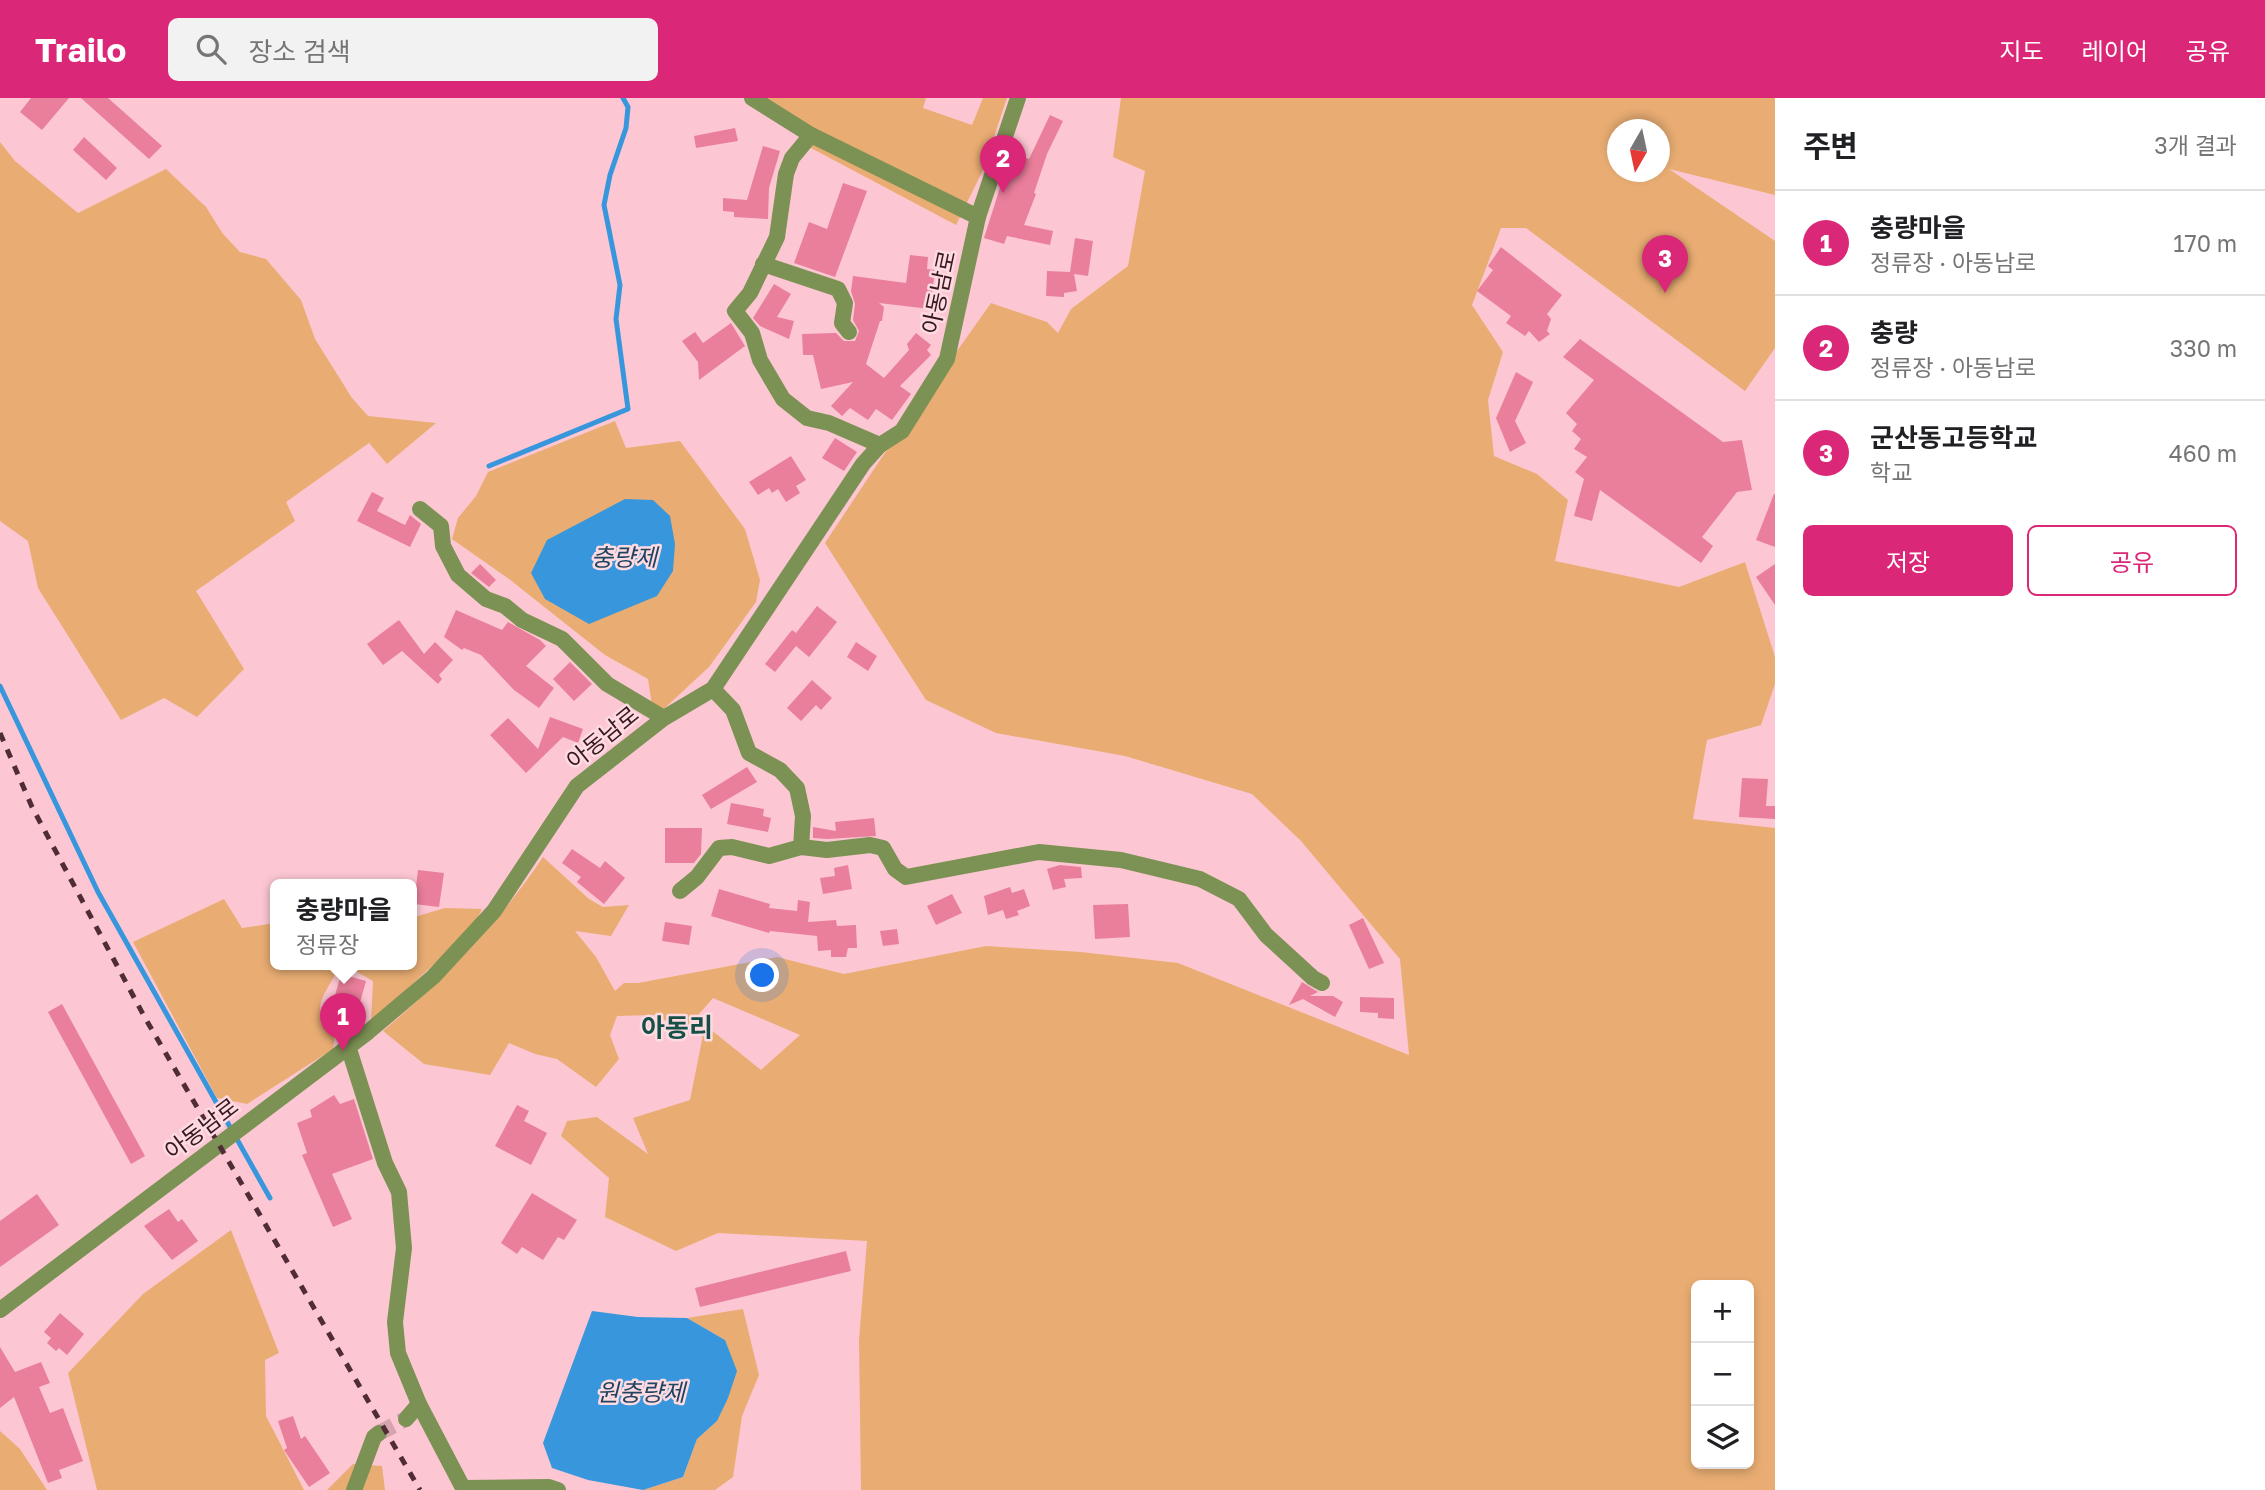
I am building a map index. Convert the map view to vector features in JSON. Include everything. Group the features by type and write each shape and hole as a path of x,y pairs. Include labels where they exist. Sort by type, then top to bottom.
{"street":[{"path":"752,98 811,135 978,217"},
{"name":"아동남로","path":"0,1311 368,1032 433,977 494,911 577,786 663,718 713,689 863,464 880,445 902,430 947,359 978,217 1018,98"},
{"path":"811,135 792,158 786,174 776,237 750,293 735,311 752,333 760,360 783,399 807,418 880,445"},
{"path":"763,264 838,289 845,303 842,323 849,332"},
{"path":"420,509 441,526 443,546 458,575 467,583 486,599 505,606 522,620 562,639 607,684 663,718"},
{"path":"713,689 733,710 749,752 780,770 797,788 803,816 801,847"},
{"path":"680,891 697,877 719,848 732,847 769,856 801,847 827,850 870,845 883,848 895,869 906,877 1039,852 1121,860 1200,879 1239,899 1266,935 1322,983"},
{"path":"348,1046 385,1163 399,1192 404,1248 395,1322 398,1353 419,1404 463,1488 549,1487 558,1490"},
{"path":"406,1419 419,1404"},
{"path":"354,1490 374,1437 379,1433"}],"shaded area":[{"path":"763,98 926,98 923,108 972,125 983,98 1007,98 982,172 956,225 809,147"},
{"path":"1121,98 1775,98 1775,195 1670,169 1670,119 1607,119 1607,182 1670,182 1670,170 1775,241 1775,348 1745,391 1526,228 1501,228 1472,305 1503,352 1488,400 1494,456 1537,474 1568,500 1555,561 1679,587 1745,562 1775,657 1775,684 1761,725 1707,740 1693,819 1775,828 1775,1490 861,1490 859,1340 867,1241 718,1233 676,1251 605,1217 609,1178 561,1136 567,1121 597,1117 648,1154 633,1118 690,1100 705,1025 761,1070 800,1035 713,998 685,1030 655,1015 617,1016 610,1035 619,1059 596,1087 557,1059 535,1054 509,1043 490,1075 424,1064 383,1031 469,950 508,905 543,857 589,899 603,907 629,905 611,936 575,931 596,957 615,991 624,983 638,983 777,957 844,974 986,946 1081,952 1178,963 1409,1055 1400,959 1301,841 1252,794 1125,756 996,733 926,700 825,543 991,303 1047,322 1058,333 1071,309 1128,266 1145,171 1113,157"},
{"path":"0,142 15,161 78,213 166,169 206,207 223,234 240,252 266,259 301,300 315,339 352,398 368,416 436,423 387,464 369,443 286,502 295,521 196,591 244,669 197,717 164,698 121,720 38,588 28,541 0,521"},
{"path":"615,421 626,448 680,441 745,529 760,580 756,602 709,667 654,718 648,679 605,655 509,579 452,539 458,518 476,496 488,472"},
{"path":"224,899 242,928 270,924 270,970 417,970 417,916 445,908 482,909 471,930 371,1022 373,981 357,972 335,975 320,1006 323,1018 335,1036 333,1049 247,1104 217,1098 133,942"},
{"path":"231,1230 279,1353 265,1360 266,1416 304,1490 97,1490 68,1373 143,1294"},
{"path":"743,1309 759,1375 742,1416 733,1477 715,1490 643,1490 683,1477 697,1439 717,1421 725,1340 687,1318"},
{"path":"0,1431 20,1449 47,1490 0,1490"},
{"path":"353,1464 382,1466 385,1490 327,1490"}],"water":[{"name":"충량제","path":"625,499 653,500 670,516 675,544 673,571 657,596 589,624 545,599 531,573 547,540"},
{"name":"원충량제","path":"592,1311 638,1317 687,1318 725,1340 737,1371 717,1421 697,1439 683,1477 643,1490 588,1480 552,1468 543,1443"}],"building":[{"path":"31,98 69,98 42,130 20,112"},
{"path":"81,98 108,98 162,146 149,159"},
{"path":"1050,115 1063,121 1047,154 1024,225 1053,231 1050,245 1007,236 1004,244 984,238 1011,153 1029,159"},
{"path":"735,128 738,141 696,148 694,136"},
{"path":"84,137 117,168 106,180 73,150"},
{"path":"763,146 780,151 769,188 768,219 734,217 734,212 723,211 723,198 747,200"},
{"path":"843,183 867,191 835,277 794,263 809,222 827,229"},
{"path":"1075,238 1093,241 1088,276 1074,274 1077,291 1064,293 1064,297 1046,296 1047,271 1070,272"},
{"path":"1501,247 1562,295 1547,314 1551,319 1547,331 1550,334 1539,342 1529,331 1525,336 1506,323 1511,316 1477,291 1493,270 1488,266"},
{"path":"910,255 928,257 927,269 935,270 930,309 879,303 884,307 882,321 866,364 884,378 909,350 907,344 916,333 931,345 927,350 931,355 900,386 911,394 892,420 876,409 868,420 850,408 842,416 831,406 853,382 821,389 813,355 803,355 802,334 836,333 844,341 855,341 859,331 853,320 853,276 906,283"},
{"path":"774,284 791,294 777,317 794,321 789,339 760,326 753,318"},
{"path":"731,323 745,346 699,380 698,362 682,341 695,332 703,343"},
{"path":"1580,339 1723,442 1742,440 1752,490 1737,492 1702,537 1713,546 1701,563 1600,490 1592,521 1574,516 1584,479 1575,472 1587,457 1574,449 1581,439 1572,431 1577,424 1566,413 1594,380 1563,357"},
{"path":"1516,372 1533,382 1515,421 1526,443 1510,452 1496,418"},
{"path":"835,438 857,452 844,471 822,458"},
{"path":"791,456 806,480 796,486 800,493 786,502 778,489 772,493 769,488 758,495 749,482"},
{"path":"372,492 384,498 377,511 405,525 410,515 421,524 410,547 357,521"},
{"path":"1775,494 1775,547 1756,540"},
{"path":"480,564 496,580 489,587 471,573"},
{"path":"1775,564 1775,605 1756,577"},
{"path":"817,606 837,622 809,657 796,646 775,672 765,664 792,630 796,633"},
{"path":"456,610 502,630 508,622 546,646 526,666 554,688 539,708 514,690 481,655 464,648 462,650 444,637"},
{"path":"399,620 424,654 435,642 453,660 439,675 442,679 438,684 402,651 383,665 367,644"},
{"path":"856,642 877,656 868,671 847,657"},
{"path":"570,662 592,684 574,701 553,679"},
{"path":"812,680 832,698 821,710 816,705 801,721 787,708"},
{"path":"550,717 583,729 578,743 563,737 526,773 490,735 508,718 538,749"},
{"path":"747,767 757,782 711,809 702,795"},
{"path":"1742,778 1768,779 1766,806 1775,806 1775,819 1739,817"},
{"path":"731,803 764,809 763,816 771,818 768,832 727,824"},
{"path":"874,818 876,836 813,838 813,827 836,831 835,822"},
{"path":"665,828 702,828 701,854 694,863 665,863"},
{"path":"572,849 600,868 605,861 625,878 604,904 577,882 581,877 562,863"},
{"path":"848,865 852,889 823,894 820,878 835,876 834,868"},
{"path":"1060,865 1081,867 1082,878 1064,879 1066,887 1053,890 1047,869"},
{"path":"418,870 444,873 439,907 417,904"},
{"path":"1010,887 1012,893 1024,889 1030,906 1017,911 1019,915 1006,919 1003,910 988,915 984,896"},
{"path":"719,889 770,904 769,908 797,911 798,900 810,902 808,922 836,920 837,926 856,925 857,948 848,948 846,957 831,957 831,950 818,951 817,936 769,933 711,916"},
{"path":"952,894 962,913 936,925 927,906"},
{"path":"1128,904 1130,937 1095,939 1093,905"},
{"path":"1363,918 1384,963 1369,969 1349,925"},
{"path":"665,922 692,926 689,945 662,941"},
{"path":"897,929 899,944 883,946 880,931"},
{"path":"341,974 366,981 357,1013 366,1016 364,1022 353,1031 335,1026 337,1019 329,1017"},
{"path":"1302,982 1318,992 1310,996 1333,996 1343,1002 1335,1017 1303,999 1289,1005"},
{"path":"1360,997 1394,998 1394,1019 1378,1018 1378,1013 1360,1012"},
{"path":"62,1004 145,1156 131,1164 48,1012"},
{"path":"334,1095 340,1104 354,1099 373,1159 332,1174 352,1219 333,1227 302,1155 307,1153 297,1123 312,1117 310,1110"},
{"path":"517,1105 529,1111 524,1121 547,1133 531,1165 495,1146"},
{"path":"532,1193 577,1220 564,1240 558,1237 543,1260 522,1247 517,1254 501,1243"},
{"path":"37,1194 59,1225 0,1267 0,1221"},
{"path":"169,1209 178,1222 182,1219 198,1241 172,1260 144,1226"},
{"path":"846,1251 851,1271 700,1307 695,1288"},
{"path":"60,1313 84,1334 67,1355 59,1348 56,1351 47,1343 51,1338 44,1332"},
{"path":"0,1347 15,1372 41,1362 50,1383 39,1387 50,1413 63,1408 83,1461 59,1470 62,1478 48,1483 14,1397 0,1408"},
{"path":"293,1416 301,1439 305,1436 330,1473 309,1487 284,1450 287,1448 278,1421"}],"waterway":[{"path":"489,466 628,409 616,319 620,285 604,205 610,175 626,128 628,107 623,98"},
{"path":"0,686 98,892 270,1198"}],"tunnel":[{"path":"379,1433 406,1419"}],"railway":[{"path":"0,733 32,807 144,1016 420,1490"}],"place":[{"name":"충량","path":"1003,193"},
{"name":"군산동고등학교","path":"1665,293"},
{"name":"충량마을","path":"343,1051"}],"district":[{"name":"아동리","path":"677,1027"}]}
